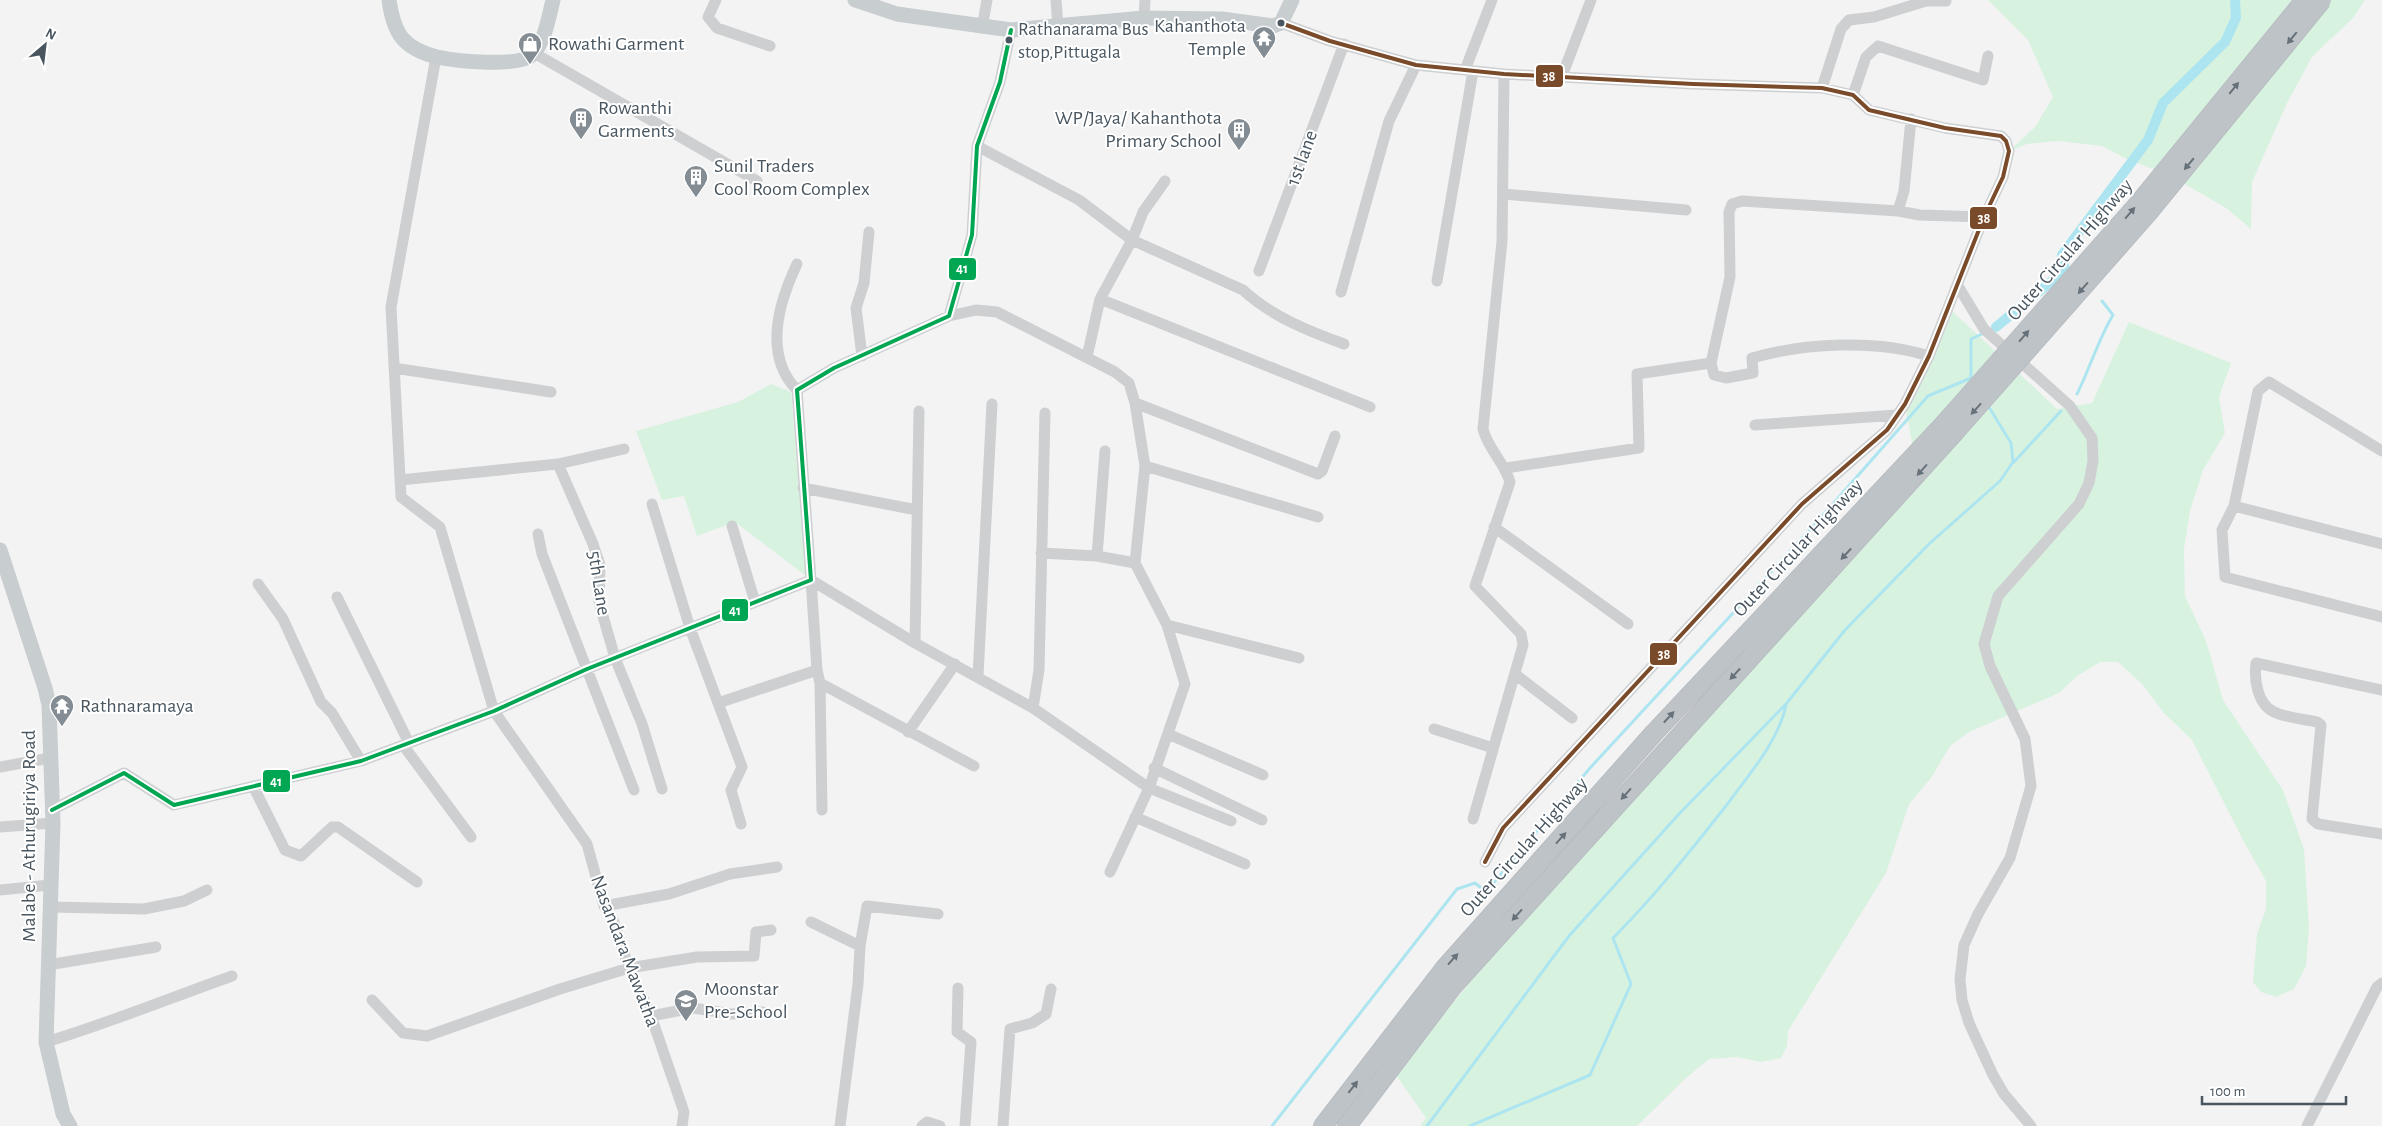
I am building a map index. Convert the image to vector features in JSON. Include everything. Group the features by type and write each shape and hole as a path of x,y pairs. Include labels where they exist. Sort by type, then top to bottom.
{"highway":[{"name":"Outer Circular Highway","path":"1323,1126 1444,969 1614,777 1949,429 2139,203 2305,0"},
{"name":"Outer Circular Highway","path":"1348,1126 1453,986 1949,429 2148,213 2322,0"}],"main road":[{"path":"389,0 392,17 402,38 415,48 436,57 506,63 525,60 534,53 545,30 553,0"},
{"path":"855,0 897,14 982,28 1011,30 1144,18 1222,19 1273,26 1281,23 1292,0"},
{"name":"Malabe - Athurugiriya Road","path":"0,550 45,688 48,705 52,816 46,1042 63,1114 70,1126"}],"street":[{"path":"716,0 708,16 717,28 770,46"},
{"path":"982,28 987,0"},
{"path":"1056,0 1058,27"},
{"path":"1144,18 1145,0"},
{"path":"1437,281 1469,70 1492,0"},
{"path":"1562,76 1591,0"},
{"path":"1822,88 1835,43 1841,29 1849,20 1874,17 1926,1 1946,1"},
{"path":"1281,23 1416,65 1504,74 1693,84 1822,88 1853,95 1869,110 1945,128 2001,136 2006,141 2009,151 2003,177 1984,216 1929,356 1887,430 1802,504 1503,828 1485,862"},
{"path":"949,316 972,235 977,146 1000,82 1011,30"},
{"name":"1st lane","path":"1259,271 1344,44"},
{"path":"1853,95 1866,57 1878,46 1983,80 1988,56"},
{"path":"534,53 757,181"},
{"name":"Nasandara Mawatha","path":"436,57 391,307 401,497 440,527 494,711 586,844 604,906 613,920 629,968 651,1016 684,1112 682,1126"},
{"path":"1340,292 1389,121 1416,65"},
{"path":"1473,819 1523,645 1521,634 1474,586 1510,482 1506,468 1486,441 1483,428 1502,241 1504,74"},
{"path":"1898,212 1904,191 1911,119"},
{"path":"977,146 1079,200 1132,240 1243,290 1256,302 1308,331 1344,344"},
{"path":"1087,357 1100,299 1132,240 1143,212 1164,181"},
{"path":"1503,194 1686,210"},
{"path":"1929,356 1911,350 1856,344 1771,353 1752,358 1753,373 1726,378 1714,375 1711,363 1730,277 1729,212 1732,204 1742,201 1920,215 1984,216"},
{"path":"862,356 856,308 864,283 869,232"},
{"path":"797,264 783,293 776,326 779,361 787,380 797,390 817,670 820,683 822,810"},
{"path":"1958,286 1984,329 2070,406 2092,438 2093,461 2089,484 2079,504 1998,596 1984,644 1990,666 2025,739 2030,786 2010,858 1978,914 1964,945 1960,979 1962,1000 1969,1023 1993,1075 2004,1094 2031,1126"},
{"path":"1100,299 1370,407"},
{"path":"797,390 834,368 949,316 976,310 997,312 1116,372 1129,383 1135,403 1145,466 1135,563 1167,625 1185,684 1154,768 1149,788 1110,872"},
{"path":"1506,468 1639,448 1637,374 1711,363"},
{"path":"394,368 551,392"},
{"path":"2382,451 2269,382 2258,391 2234,506 2222,530 2225,577 2382,617"},
{"path":"1135,403 1318,474 1322,471 1335,436"},
{"path":"978,676 992,404"},
{"path":"915,643 919,411"},
{"path":"1033,708 1039,670 1045,413"},
{"path":"1755,425 1897,415"},
{"path":"400,480 558,464 624,449"},
{"path":"1097,556 1105,451"},
{"name":"5th Lane","path":"558,464 594,544 600,565 599,602 615,658 642,724 662,789"},
{"path":"1145,466 1318,517"},
{"path":"803,488 917,510"},
{"path":"652,504 690,628 742,767 731,790 740,824"},
{"path":"2234,506 2382,544"},
{"path":"732,526 755,602"},
{"path":"1494,526 1628,624"},
{"path":"538,534 542,554 634,790"},
{"path":"1041,553 1097,556 1135,563"},
{"path":"0,827 52,816 124,773 174,805 361,761 494,711 586,669 811,580"},
{"path":"811,580 915,643 1033,708 1149,788 1231,821"},
{"path":"258,584 283,619 321,702 332,713 361,761"},
{"path":"338,597 406,744 471,837"},
{"path":"1167,625 1298,658"},
{"path":"2382,690 2256,663 2254,680 2266,706 2274,712 2317,722 2321,725 2312,819 2318,824 2382,834"},
{"path":"908,732 955,664"},
{"path":"718,703 817,670"},
{"path":"1515,674 1572,718"},
{"path":"820,683 974,766"},
{"path":"1434,729 1493,748"},
{"path":"1168,734 1263,775"},
{"path":"0,767 50,758"},
{"path":"1154,768 1262,820"},
{"path":"253,786 284,850 301,856 332,827 338,827 417,882"},
{"path":"1136,817 1246,864"},
{"path":"604,906 669,894 730,874 777,867"},
{"path":"0,890 50,885"},
{"path":"50,907 144,909 184,901 206,890"},
{"path":"840,1126 858,984 860,946 867,906 938,914"},
{"path":"811,922 860,946"},
{"path":"372,1000 403,1033 427,1036 560,989 629,968 697,957 754,956 756,932 771,930"},
{"path":"48,965 156,947"},
{"path":"46,1042 99,1026 138,1009 232,976"},
{"path":"2307,1126 2377,987 2382,983"},
{"path":"958,988 957,1032 971,1042 965,1126"},
{"path":"1003,1126 1010,1029 1032,1023 1046,1014 1051,989"},
{"path":"651,1016 693,1008 732,1014 762,1012"},
{"path":"922,1126 927,1122 940,1126"}],"green space":[{"path":"1988,0 2365,0 2353,18 2312,57 2287,103 2252,182 2251,229 2226,208 2173,177 2127,159 2102,146 2058,141 2027,144 2009,151 2035,127 2053,97 2028,40"},
{"path":"1949,308 2057,409 2092,403 2129,322 2231,363 2219,397 2225,433 2203,470 2190,511 2184,549 2185,596 2206,641 2223,700 2283,790 2304,849 2309,928 2306,966 2294,989 2276,997 2261,992 2253,982 2257,934 2266,909 2266,881 2192,740 2164,713 2142,684 2118,662 2100,662 2077,676 2059,693 1969,732 1950,746 1931,778 1909,804 1886,873 1788,1031 1787,1046 1781,1058 1761,1062 1737,1057 1709,1059 1686,1078 1637,1126 1420,1126 1426,1118 1396,1075 1485,963 1919,481 1905,404"},
{"path":"771,384 791,392 806,576 735,522 697,536 684,496 662,500 636,431 738,402"}],"waterway":[{"path":"1996,327 2065,270 2062,255 2148,140 2163,103 2225,42 2236,18 2235,0"},
{"path":"2077,394 2113,315 2102,301"},
{"path":"1990,330 1996,327"},
{"path":"1272,1126 1457,889 1475,883 1486,892 1590,768 1817,522 1928,396 1971,378 1971,339 1984,333"},
{"path":"1427,1126 1569,936 1679,814 1786,704 1845,630 1929,544 2000,481 2013,462 2011,443 1987,404"},
{"path":"2014,462 2061,411"},
{"path":"1470,1126 1590,1075 1631,984 1613,938 1673,872 1746,780 1763,756 1777,731 1786,705"}],"transit line":[{"name":"38","path":"1281,23 1330,41 1416,65 1504,74 1693,84 1822,88 1853,95 1869,110 1945,128 2001,136 2006,141 2009,151 2003,177 1984,217 1929,356 1905,404 1887,430 1802,504 1503,828 1485,862"},
{"name":"41","path":"52,810 124,773 174,805 361,761 494,711 587,669 811,580 797,390 834,368 949,316 972,235 977,146 1000,82 1011,30"}],"place":[{"name":"Rathanarama Bus stop,Pittugala","path":"1009,40"},
{"name":"Kahanthota Temple","path":"1264,59"},
{"name":"Rowathi Garment","path":"530,65"},
{"name":"Rowanthi Garments","path":"581,140"},
{"name":"WP/Jaya/ Kahanthota Primary School","path":"1239,151"},
{"name":"Sunil Traders Cool Room Complex","path":"696,198"},
{"name":"Rathnaramaya","path":"62,727"},
{"name":"Moonstar Pre-School","path":"686,1022"}]}
